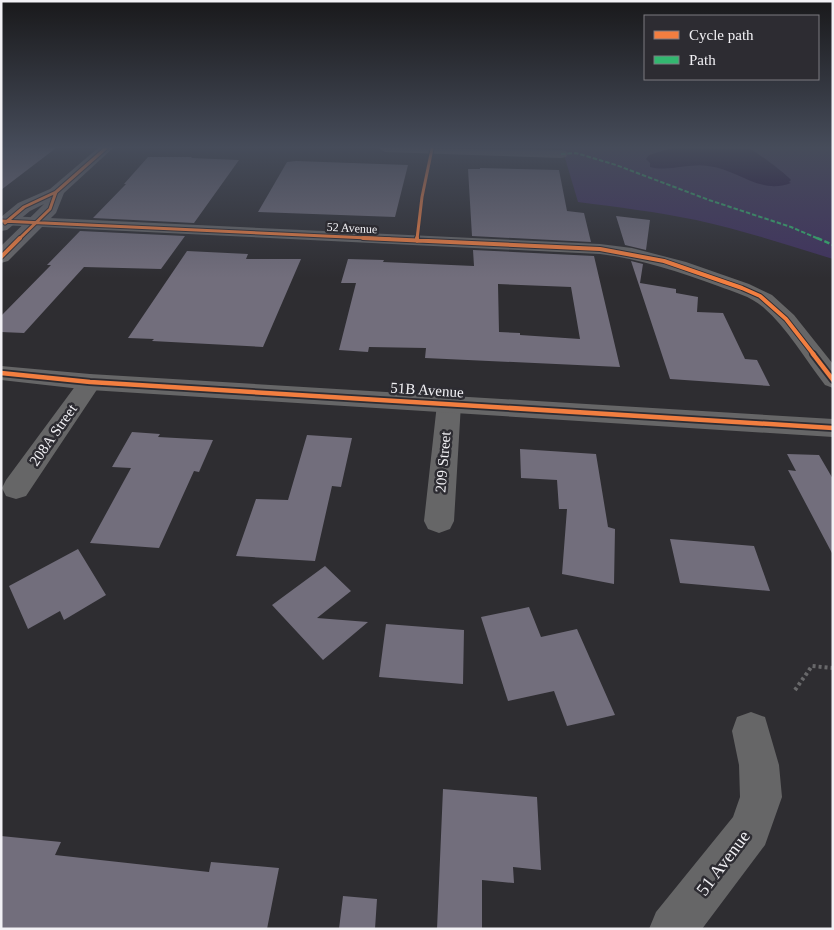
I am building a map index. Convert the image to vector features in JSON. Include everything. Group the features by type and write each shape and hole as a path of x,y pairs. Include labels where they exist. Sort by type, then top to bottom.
{"main road":[{"path":"3,223 24,207 56,192"},
{"path":"1,257 50,209 56,192"}],"street":[{"name":"52 Avenue","path":"3,223 600,249 645,255 699,271 744,288 769,302 780,312 833,380"},
{"name":"51B Avenue","path":"7,376 833,428"},
{"name":"208A Street","path":"16,488 90,382"},
{"name":"209 Street","path":"439,521 449,404"},
{"name":"51 Avenue","path":"673,929 750,830 761,797 759,765 751,731"}],"path":[{"path":"795,690 812,666 833,668"}],"shaded area":[{"path":"575,191 833,191 833,259 696,220 578,202"}],"building":[{"path":"119,191 217,191 194,223 93,218"},
{"path":"270,191 401,191 395,217 258,212"},
{"path":"469,191 563,191 567,211 584,213 591,242 472,236"},
{"path":"616,216 650,220 646,250 625,245"},
{"path":"80,231 185,236 161,269 84,267 24,333 1,332 1,316 51,265 47,265"},
{"path":"473,250 594,256 620,367 425,358 426,348 369,347 368,352 339,350 356,283 341,283 348,259 474,266","holes":["498,284 571,287 580,339 499,332"]},
{"path":"187,251 248,254 246,259 301,259 263,347 128,338"},
{"path":"631,261 643,264 640,283 676,289 676,293 698,297 697,312 723,313 745,359 757,360 770,386 670,379"},
{"path":"132,432 160,434 158,437 213,440 199,472 194,471 159,548 90,543 131,468 112,467"},
{"path":"307,435 352,438 341,487 332,486 315,561 236,556 256,499 288,500"},
{"path":"520,449 596,454 608,527 615,529 614,584 562,574 567,509 559,509 557,480 521,478"},
{"path":"787,454 819,455 833,479 833,555 788,470 796,471"},
{"path":"670,539 754,546 770,591 680,583"},
{"path":"78,549 106,595 64,620 60,611 28,629 9,586"},
{"path":"325,566 351,591 317,618 368,622 323,660 272,605"},
{"path":"529,607 541,637 577,629 615,715 567,726 554,691 508,701 481,617"},
{"path":"386,624 464,630 463,684 379,677"},
{"path":"443,789 537,797 541,870 513,867 514,883 482,880 482,929 437,929"},
{"path":"1,836 61,842 55,855 209,872 211,862 279,868 267,929 1,929"},
{"path":"343,896 377,899 375,929 339,929"}],"marked path":[{"path":"686,191 791,227 833,245"}],"cycle path":[{"path":"5,223 24,207 57,191"},
{"path":"417,241 423,191"},
{"path":"1,257 50,209 56,192"},
{"path":"1,221 600,249 632,254 664,261 694,271 748,290 765,299 778,310 803,339 833,380"},
{"path":"1,373 90,382 833,428"}]}
